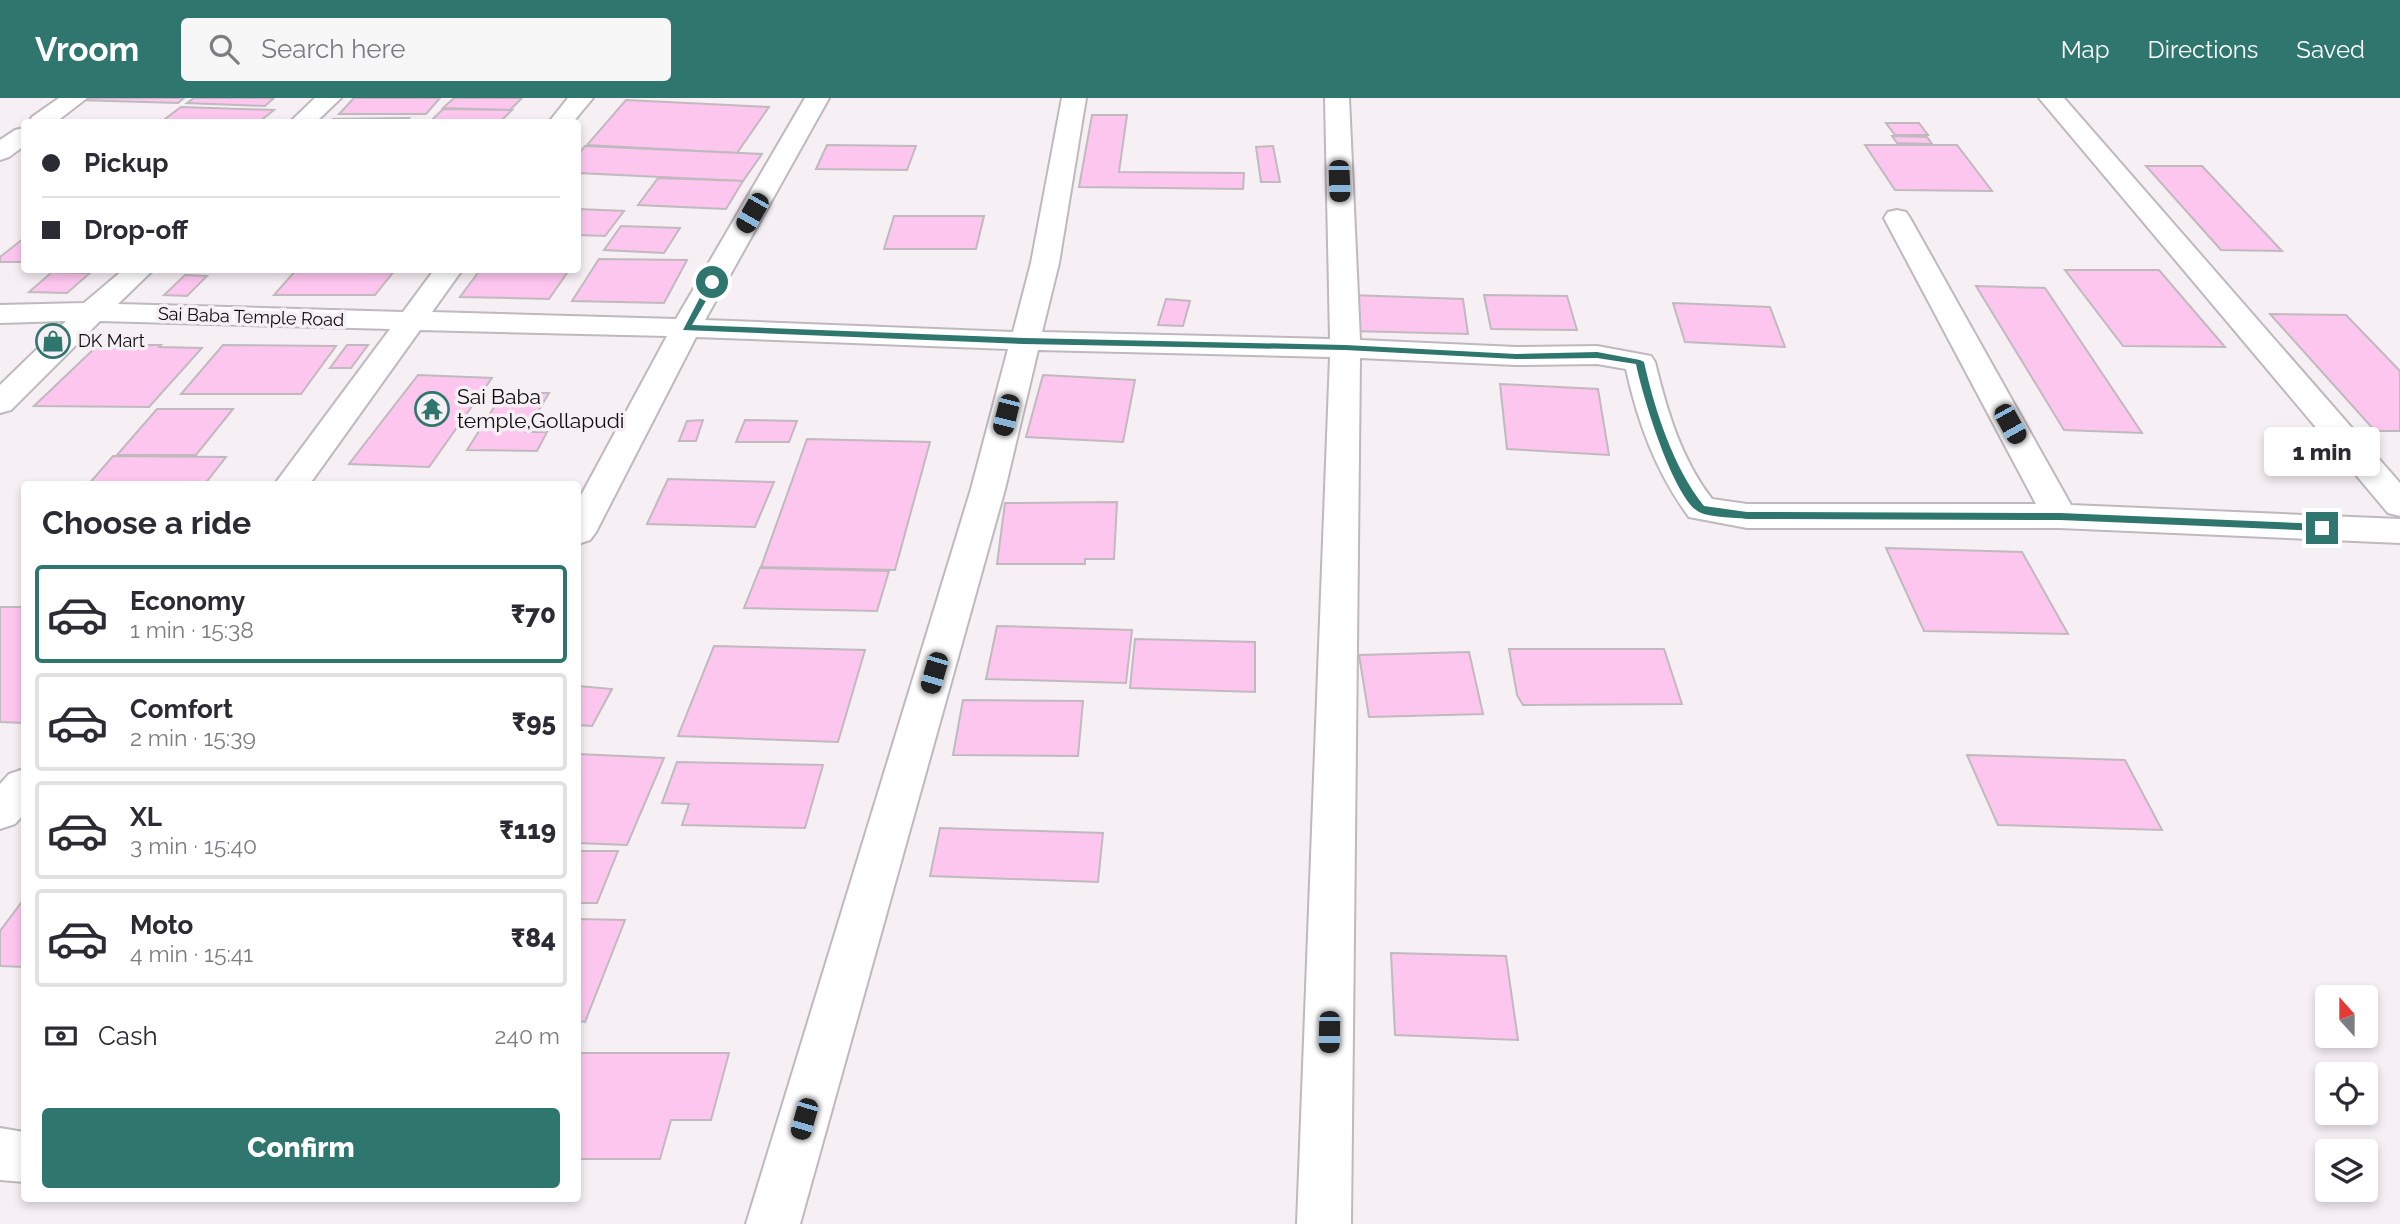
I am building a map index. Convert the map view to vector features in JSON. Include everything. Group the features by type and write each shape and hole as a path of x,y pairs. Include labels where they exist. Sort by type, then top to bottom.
{"street":[{"path":"45,119 75,98"},
{"path":"305,119 329,98"},
{"path":"564,119 581,98"},
{"path":"581,526 686,328 817,98"},
{"path":"773,1224 988,489 1045,263 1074,98"},
{"path":"1324,1224 1345,348 1337,98"},
{"path":"2051,98 2400,505"},
{"path":"0,152 21,137"},
{"path":"1896,218 2060,516 2400,531"},
{"path":"0,403 136,273"},
{"path":"294,481 446,273"},
{"name":"Sai Baba Temple Road","path":"0,314 92,312 686,328 1024,341 1345,348 1516,356 1597,355 1640,362 1647,398 1684,488 1701,509 1747,516 2060,516"},
{"path":"0,812 21,789"},
{"path":"0,1154 21,1157"}],"building":[{"path":"184,98 178,103 79,100"},
{"path":"194,98 274,98 265,106 187,103"},
{"path":"354,98 440,98 426,114 339,114"},
{"path":"454,98 522,98 510,110 443,108"},
{"path":"626,100 769,107 737,153 587,145"},
{"path":"181,107 274,110 263,119 165,119"},
{"path":"443,109 512,110 503,119 433,119"},
{"path":"1092,115 1127,115 1119,172 1244,173 1243,189 1079,187"},
{"path":"409,118 408,119 333,119"},
{"path":"1886,123 1919,123 1928,135 1895,135"},
{"path":"1892,136 1927,137 1932,144 1897,143"},
{"path":"827,145 916,146 907,170 816,169"},
{"path":"1865,145 1957,145 1992,191 1895,190"},
{"path":"585,146 762,154 743,181 581,173 581,151"},
{"path":"1273,146 1280,182 1261,182 1256,147"},
{"path":"2146,166 2202,166 2282,251 2221,250"},
{"path":"658,178 743,181 726,209 638,205"},
{"path":"581,209 624,211 605,236 581,235"},
{"path":"894,216 984,216 976,249 884,249"},
{"path":"621,226 680,228 664,253 604,250"},
{"path":"21,240 21,262 0,262 0,257"},
{"path":"599,259 687,260 664,303 572,301"},
{"path":"2065,270 2159,270 2225,347 2123,346"},
{"path":"51,273 90,273 67,293 29,292"},
{"path":"293,273 393,273 375,295 274,295"},
{"path":"478,273 567,273 549,299 460,297"},
{"path":"185,275 207,276 187,296 164,295"},
{"path":"1976,286 2045,288 2142,433 2064,430"},
{"path":"1350,295 1463,299 1468,334 1351,331"},
{"path":"1484,295 1567,296 1577,330 1491,329"},
{"path":"1166,299 1190,301 1183,326 1158,325"},
{"path":"1673,303 1770,307 1785,347 1685,342"},
{"path":"2270,314 2346,315 2400,371 2400,431 2375,431"},
{"path":"98,345 202,348 149,407 34,406"},
{"path":"223,345 336,346 301,394 181,394"},
{"path":"347,345 368,345 351,368 330,368"},
{"path":"418,375 492,378 429,467 349,464"},
{"path":"1043,375 1135,380 1123,442 1026,437"},
{"path":"1500,384 1598,389 1609,455 1507,449"},
{"path":"503,393 549,393 526,432 547,432 537,451 467,450"},
{"path":"157,409 233,409 196,455 117,455"},
{"path":"703,420 696,441 679,441 687,421"},
{"path":"745,420 797,421 789,442 736,442"},
{"path":"807,439 930,442 895,570 761,567"},
{"path":"113,456 226,457 207,481 91,481"},
{"path":"668,479 774,482 755,527 647,524"},
{"path":"1117,502 1114,559 1085,559 1085,564 997,564 1005,503"},
{"path":"1886,548 2022,552 2068,634 1924,631"},
{"path":"760,568 889,571 877,611 744,608"},
{"path":"0,607 21,607 21,723 0,722"},
{"path":"997,626 1132,630 1126,683 986,679"},
{"path":"1135,639 1255,642 1255,692 1130,688"},
{"path":"714,646 865,650 838,742 678,736"},
{"path":"1509,649 1664,649 1682,704 1523,705 1517,695"},
{"path":"1469,652 1483,714 1369,717 1359,655"},
{"path":"581,686 612,689 592,726 581,725"},
{"path":"963,700 1083,701 1078,756 953,755"},
{"path":"581,754 664,758 627,845 581,843"},
{"path":"1967,755 2125,760 2162,830 1998,825"},
{"path":"677,762 823,765 805,828 682,825 689,804 662,803"},
{"path":"940,828 1103,833 1098,882 930,876"},
{"path":"581,851 618,851 597,903 581,903"},
{"path":"21,903 21,967 0,966 0,931"},
{"path":"581,919 625,920 585,1022 581,1021"},
{"path":"1391,953 1506,956 1518,1040 1395,1035"},
{"path":"581,1053 729,1053 711,1120 671,1120 660,1159 581,1159"}],"place":[{"name":"DK Mart","path":"53,341"},
{"name":"Sai Baba temple,Gollapudi","path":"432,409"}],"route":[{"path":"712,282 686,328 1024,341 1345,348 1516,356 1597,355 1640,362 1647,398 1684,488 1701,509 1747,516 2060,516 2322,528"}]}
